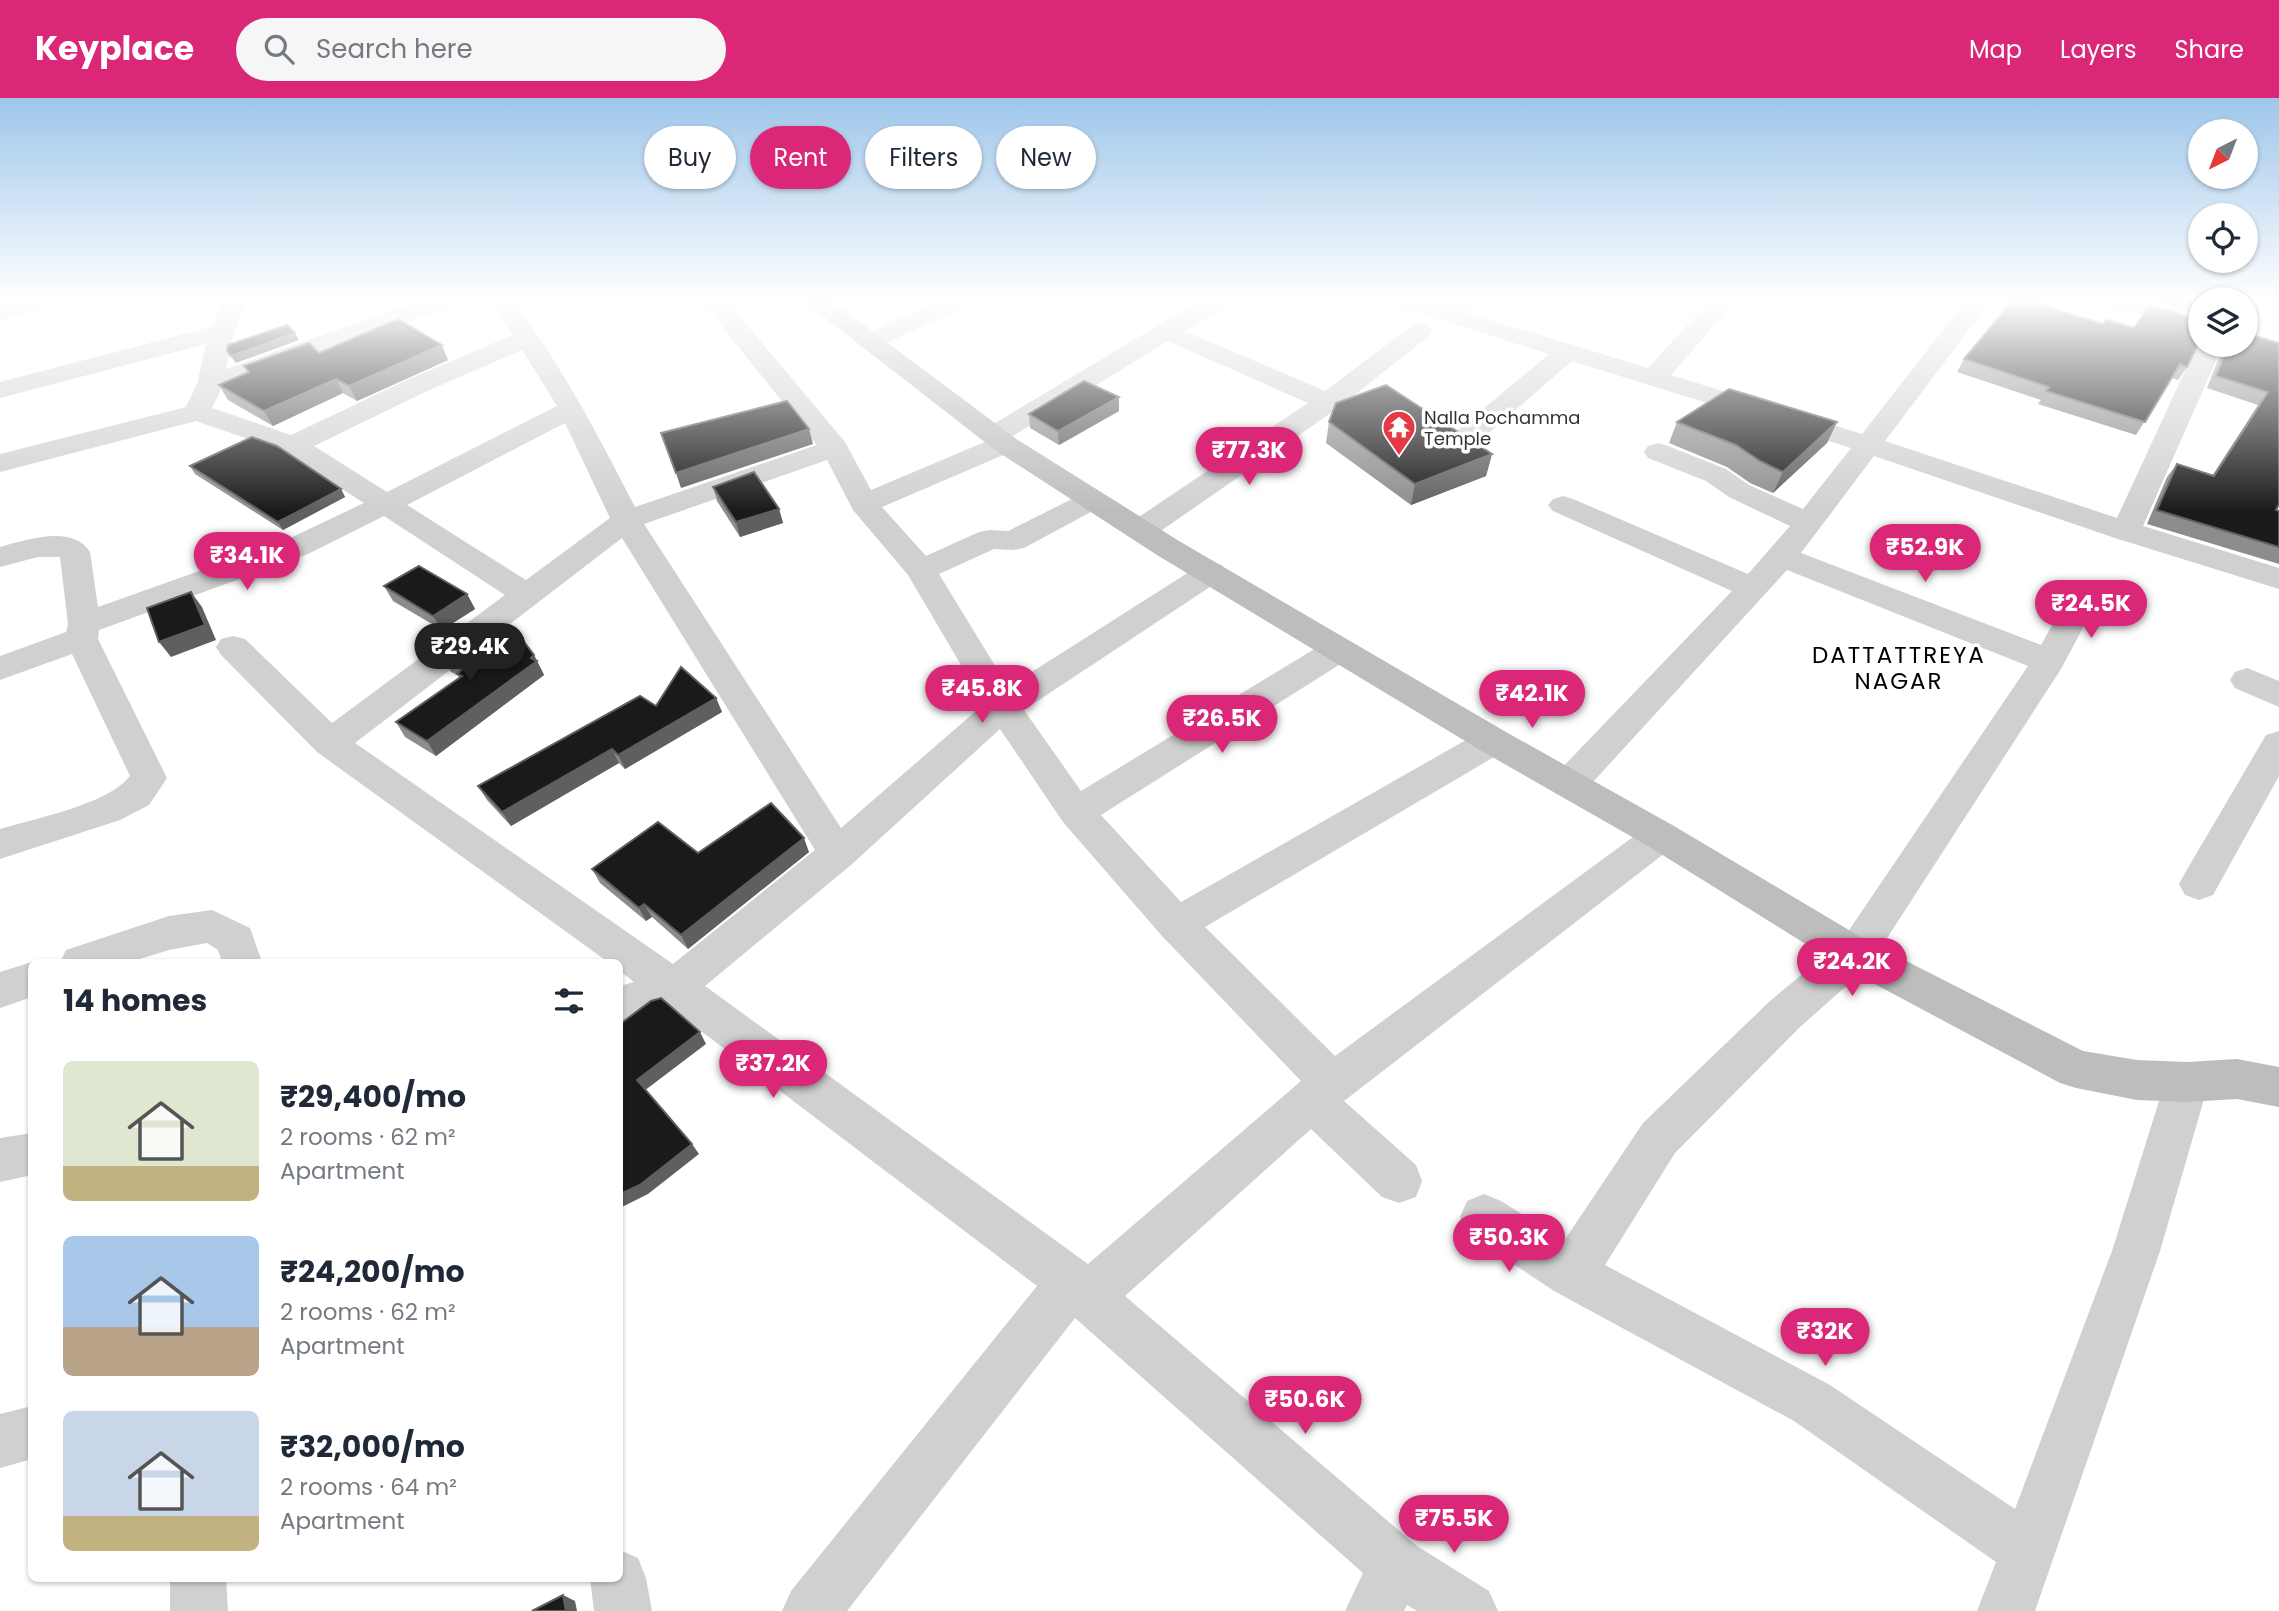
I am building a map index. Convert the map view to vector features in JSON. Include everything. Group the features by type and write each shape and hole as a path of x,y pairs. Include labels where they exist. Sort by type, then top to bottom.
{"street":[{"path":"0,390 78,370"},
{"path":"197,412 213,370"},
{"path":"210,383 248,370"},
{"path":"293,445 454,370"},
{"path":"548,370 572,409 626,520 837,854"},
{"path":"770,370 835,448 863,504 921,570 1003,707 1076,812 1399,1181"},
{"path":"906,370 1000,440 1092,500 1338,650 1661,836 1855,954 2076,1069 2137,1080 2187,1082 2237,1079 2279,1087"},
{"path":"863,504 1000,440 1107,370"},
{"path":"1254,370 1328,402"},
{"path":"1141,530 1328,402 1370,370"},
{"path":"1466,437 1546,370"},
{"path":"1627,370 1869,445 2279,579"},
{"path":"1654,378 1662,370"},
{"path":"1569,784 1782,557 1926,370"},
{"path":"2126,531 2199,370"},
{"path":"0,668 82,631 297,547 572,409"},
{"path":"0,463 197,412 293,445 526,594"},
{"path":"330,743 626,520 835,448"},
{"path":"1658,452 1716,475 1739,491 1809,523"},
{"path":"921,570 990,540 1013,541 1092,500"},
{"path":"1563,505 1754,589"},
{"path":"0,557 48,545 65,545 75,552 82,631 149,778 136,795 107,810 0,844"},
{"path":"1782,557 2049,662"},
{"path":"623,1003 674,987 837,854 1003,707 1211,572"},
{"path":"1572,1274 1659,1138 1786,1014 1855,954 2049,662 2086,592"},
{"path":"233,647 330,743 674,987 1080,1289 1386,1588 1469,1611"},
{"path":"1076,812 1338,650"},
{"path":"2247,680 2279,695"},
{"path":"1175,924 1493,741"},
{"path":"2199,884 2279,744"},
{"path":"811,1611 1080,1289 1322,1092 1661,836"},
{"path":"90,959 169,933 212,926 236,940 241,959"},
{"path":"0,990 28,980"},
{"path":"2006,1611 2026,1549 2136,1251 2187,1082"},
{"path":"0,1160 28,1155"},
{"path":"1484,1216 1572,1274 1812,1403 2026,1549"},
{"path":"0,1441 28,1434"},
{"path":"198,1582 199,1611"},
{"path":"619,1582 623,1611"}],"building":[{"path":"247,370 386,370 349,386 336,379 264,411 219,385 249,372"},
{"path":"1996,370 2177,370 2145,422 2046,391 2049,387"},
{"path":"2218,370 2279,370 2279,504 2276,510 2279,511 2279,547 2157,510 2177,464 2214,476 2268,392 2216,376"},
{"path":"1084,381 1119,397 1058,431 1029,414"},
{"path":"1386,385 1492,454 1415,484 1329,422 1336,403"},
{"path":"1729,389 1837,422 1783,472 1736,445 1677,422"},
{"path":"787,401 809,429 676,473 661,433"},
{"path":"252,437 277,446 341,489 278,522 190,466"},
{"path":"754,472 779,509 736,522 713,487"},
{"path":"419,566 467,594 433,616 384,586"},
{"path":"191,592 205,625 159,642 147,608"},
{"path":"478,632 506,646 520,637 534,655 531,658 537,661 427,741 396,722 462,676 457,674 464,668 443,658"},
{"path":"681,667 716,698 618,755 612,749 502,812 478,786 640,696 656,706"},
{"path":"771,803 804,838 681,935 644,904 639,908 592,869 658,822 698,853"},
{"path":"661,998 700,1032 637,1080 692,1144 640,1185 623,1193 623,1022 651,1001"},
{"path":"563,1595 566,1611 532,1611"}],"place":[{"name":"Nalla Pochamma Temple","path":"1399,457"}],"district":[{"name":"DATTATTREYA NAGAR","path":"1899,668"}]}
